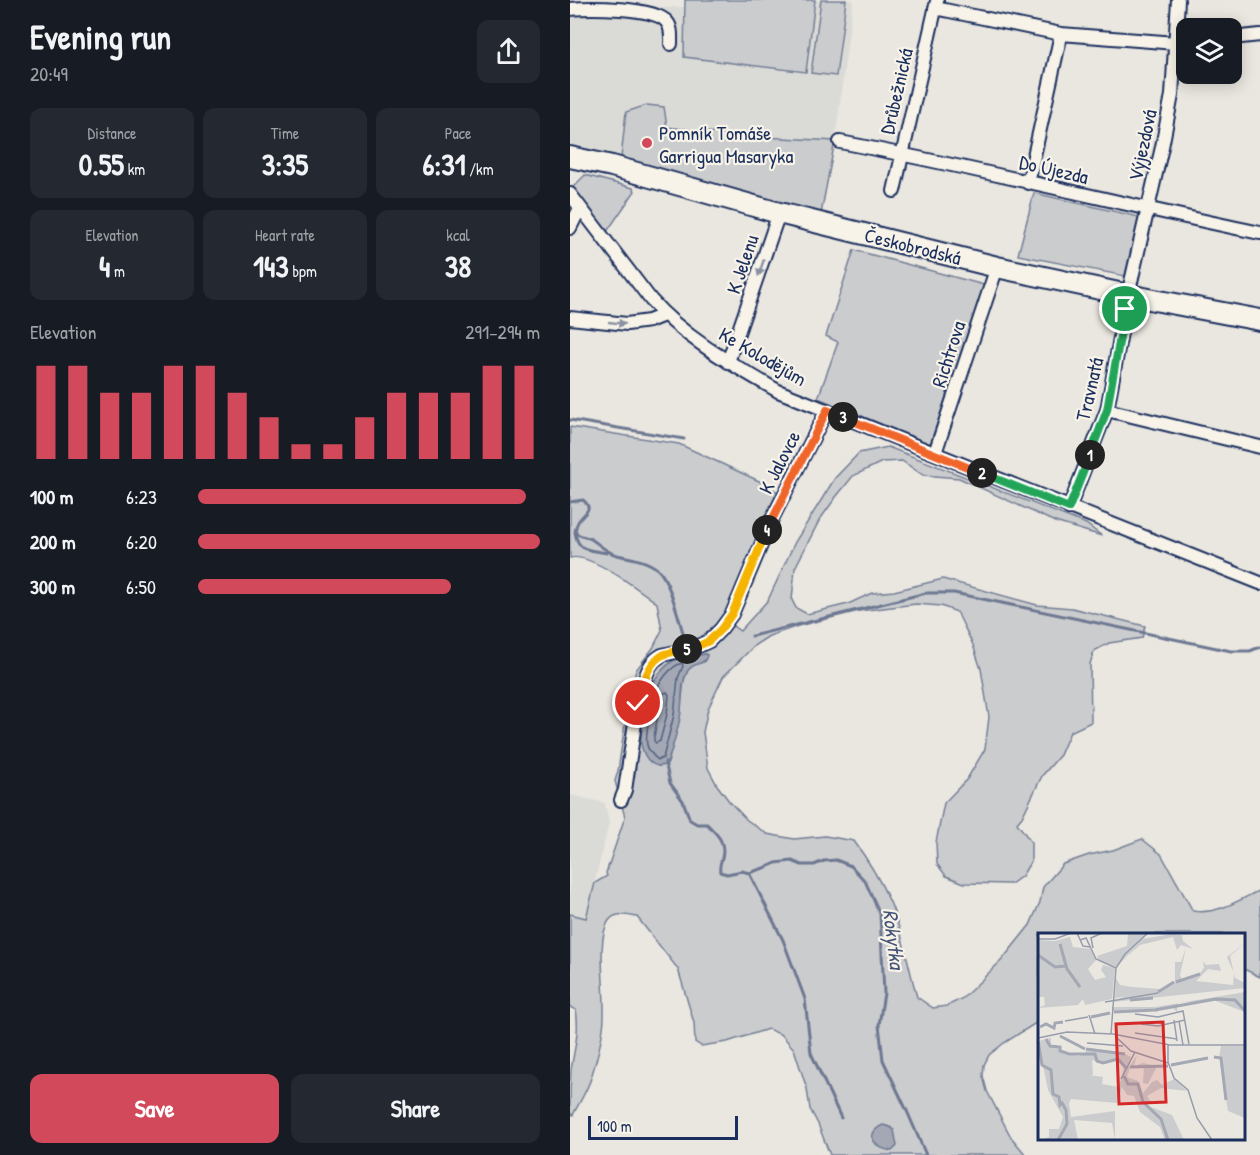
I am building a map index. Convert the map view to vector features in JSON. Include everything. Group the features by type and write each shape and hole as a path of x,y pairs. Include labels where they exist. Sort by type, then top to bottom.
{"main road":[{"name":"Českobrodská","path":"570,158 612,166 779,213 997,267 1126,302 1260,320"}],"street":[{"name":"Výjezdová","path":"1178,0 1179,18"},
{"path":"936,4 1061,34 1176,42"},
{"name":"Drůbežnická","path":"894,191 936,4"},
{"path":"570,9 617,9 656,15 669,25 671,44"},
{"path":"1028,183 1061,34"},
{"path":"1242,37 1260,35"},
{"name":"Výjezdová","path":"1126,302 1162,147 1176,71"},
{"name":"Do Újezda","path":"840,142 1260,233"},
{"name":"Ke Kolodějům","path":"570,194 664,315 728,362 778,391 1260,583"},
{"path":"570,228 580,208"},
{"name":"K Jelenu","path":"728,362 779,213"},
{"name":"Richtrova","path":"935,453 997,267"},
{"name":"Travnatá","path":"1069,508 1107,410 1126,302"},
{"path":"570,318 627,324 649,321 664,315"},
{"name":"K Jalovce","path":"621,800 625,790 638,703 647,674 655,660 662,655 694,648 709,641 732,614 772,519 827,410"},
{"path":"1107,410 1260,447"}],"shaded area":[{"path":"570,0 606,0 665,8 684,7 684,57 805,72 815,0 853,0 835,141 731,135 667,127 626,112 621,158 570,147"},
{"path":"685,0 815,0 806,72 684,57"},
{"path":"821,0 846,0 836,76 811,73"},
{"path":"647,105 664,107 667,127 731,135 835,141 821,214 621,158 626,112"},
{"path":"585,175 633,188 635,191 606,233 571,189"},
{"path":"1034,193 1139,217 1125,276 1018,255"},
{"path":"854,250 984,285 930,444 818,398 838,342 826,336"},
{"path":"570,427 679,444 778,492 723,619 740,631 768,600 795,542 835,478 859,453 888,447 1086,524 1102,536 1055,522 959,478 923,475 902,461 882,462 853,476 819,521 795,568 792,600 796,608 807,614 848,604 872,593 894,591 943,579 1037,605 1072,608 1145,626 1142,638 1109,643 1094,651 1090,664 1091,722 1070,732 1060,755 1042,776 1017,823 1031,842 1031,861 1022,876 1011,884 964,883 946,876 937,864 936,842 944,803 967,779 985,749 989,717 981,669 973,645 957,612 941,606 916,604 859,611 798,626 769,636 755,645 723,677 708,709 703,732 708,768 729,801 747,820 767,834 794,839 825,836 854,841 874,870 895,913 917,997 933,1008 947,1006 963,998 1002,960 1030,925 1040,902 1043,887 1063,864 1142,839 1161,854 1193,911 1219,909 1260,890 1260,977 1245,970 1245,933 1038,933 1038,1022 989,1055 984,1065 983,1076 987,1091 1011,1137 1026,1155 830,1155 810,1109 807,1089 794,1049 782,1035 768,1029 727,1042 701,1046 695,1042 694,1023 678,969 637,917 617,915 608,922 602,944 604,1017 600,1047 589,1083 573,1115 570,1113 571,1070 577,1025 576,1010 570,1007 570,914 586,918 595,883 607,876 606,873 625,817 615,781 628,703 636,670 653,648 662,630 657,603 602,566 579,558 570,558","holes":["705,654 707,655 704,662 688,670 684,680 680,716 668,763 658,766 684,656"]},
{"path":"570,795 605,803 609,823 586,918 570,914"}],"water":[{"path":"705,654 706,659 690,668 685,677 680,718 667,764 659,766 653,764 644,754 641,742 646,699 650,688 662,670 674,660"},
{"path":"883,1125 894,1130 897,1146 892,1151 886,1150 874,1141 874,1133"}],"waterway":[{"path":"570,420 684,439"},
{"name":"Rokytka","path":"570,502 583,500 588,506 577,524 575,532 577,534 591,539 611,553 651,565 661,573 672,598 687,647"},
{"path":"575,532 582,547 607,553"},
{"path":"752,636 926,593 954,593 1231,651 1250,651 1260,647"},
{"name":"Rokytka","path":"665,762 670,783 683,801 690,820 697,824 707,824 720,839 723,847 720,872 749,873 776,863 792,861 802,865 814,865 836,860 851,866 865,881 880,914 884,993 879,1025 883,1060 926,1155"},
{"path":"749,873 783,940 805,999 811,1053 841,1118"}],"place":[{"name":"Pomník Tomáše Garrigua Masaryka","path":"647,143"}],"route":[{"path":"638,703 650,666 655,660 662,655 694,648 709,641 732,614 772,519 827,410 1069,508 1107,410 1125,309"}]}
